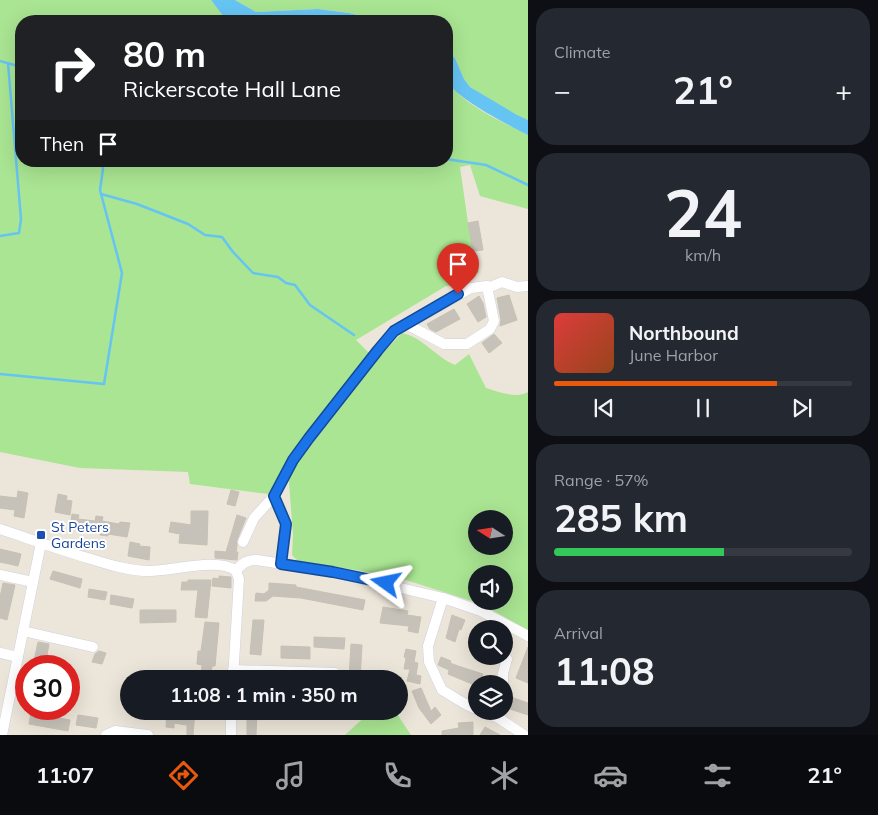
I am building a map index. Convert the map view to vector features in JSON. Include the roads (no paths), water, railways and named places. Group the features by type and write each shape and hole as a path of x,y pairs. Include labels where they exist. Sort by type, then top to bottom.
{"street":[{"path":"243,542 254,518 274,496 293,460 394,331 471,288 487,286 488,288 502,282 518,287 528,286"},
{"path":"406,324 444,344 467,344 490,329 494,322 488,288"},
{"path":"274,496 286,524 281,564"},
{"path":"0,529 112,566 137,570 171,570 217,564 232,568 236,571 239,579 233,670"},
{"path":"18,655 41,543"},
{"path":"236,571 243,563 249,560 257,560 333,572 443,598 481,611 528,636"},
{"path":"0,575 33,582"},
{"path":"443,598 428,646 429,662 442,690 468,706"},
{"path":"23,631 93,647"},
{"path":"0,653 15,656"},
{"path":"5,735 15,675"},
{"path":"231,720 231,735"},
{"path":"505,720 524,735"},
{"path":"106,735 115,731 148,735"}],"water":[{"path":"211,0 235,0 256,12 318,9 357,15 222,15"},
{"path":"453,56 470,87 528,120 528,135 484,111 453,89"}],"waterway":[{"path":"0,61 15,65"},
{"path":"8,63 15,147"},
{"path":"453,160 486,165 528,185"},
{"path":"0,236 19,233 21,219 17,167"},
{"path":"0,374 104,384 122,273 100,190 102,167"},
{"path":"101,194 137,204 188,224 205,235 222,237 253,273 278,277 286,283 295,285 310,305 354,335"}],"place":[{"name":"St Peters Gardens","path":"41,535"}]}
